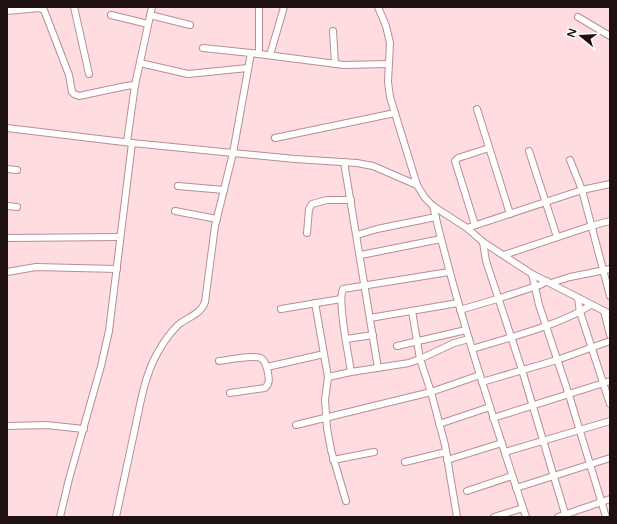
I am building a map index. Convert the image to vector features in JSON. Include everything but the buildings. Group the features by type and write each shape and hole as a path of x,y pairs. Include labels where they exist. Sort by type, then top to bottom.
{"street":[{"path":"74,7 89,74"},
{"path":"60,517 109,331 135,85 152,7"},
{"path":"258,54 259,7"},
{"path":"270,55 284,7"},
{"path":"378,7 389,36 389,89 417,185 425,198 433,206 467,228 483,242 532,274 607,313 610,335"},
{"path":"7,11 39,8 44,10 69,75 72,92 74,94 79,96 135,85"},
{"path":"111,15 148,24"},
{"path":"150,15 190,25"},
{"path":"578,17 609,33"},
{"path":"333,31 335,64"},
{"path":"203,48 251,52 344,65 388,64"},
{"path":"116,517 149,371 158,352 178,325 199,311 205,302 216,219 233,153 251,52"},
{"path":"140,63 188,74 248,68"},
{"path":"477,109 510,214"},
{"path":"275,138 395,113"},
{"path":"7,128 130,143 295,159 344,162 373,166 417,185"},
{"path":"475,225 455,162 458,158 489,148"},
{"path":"529,151 557,237"},
{"path":"570,160 582,190 591,226 607,270 610,296"},
{"path":"344,162 378,368"},
{"path":"7,169 17,170"},
{"path":"467,228 582,190 610,184"},
{"path":"178,186 224,190"},
{"path":"307,233 309,209 312,204 326,200 351,200"},
{"path":"7,206 17,207"},
{"path":"433,206 460,310 526,517"},
{"path":"175,211 216,219"},
{"path":"357,235 377,229 436,217"},
{"path":"504,255 610,221"},
{"path":"7,238 120,237"},
{"path":"360,255 441,239"},
{"path":"483,242 486,261 497,300 522,370 566,516"},
{"path":"7,272 36,267 116,269"},
{"path":"460,310 497,300 549,282 607,270"},
{"path":"351,372 341,299 343,289 449,272"},
{"path":"532,274 539,305 569,395 606,517"},
{"path":"578,298 580,312 610,404"},
{"path":"281,309 341,299"},
{"path":"370,318 458,302"},
{"path":"315,303 328,377 325,400 326,418 334,460 346,501"},
{"path":"472,349 546,326 580,312 591,305"},
{"path":"412,311 420,359 440,424 457,517"},
{"path":"397,346 466,330"},
{"path":"346,339 373,335"},
{"path":"328,377 398,365 420,359 449,345 469,339"},
{"path":"482,382 557,360 610,341"},
{"path":"267,367 324,354"},
{"path":"219,361 254,356 261,357 267,367 269,381 265,388 230,393"},
{"path":"296,425 431,392 480,375"},
{"path":"494,418 610,381"},
{"path":"440,424 490,407"},
{"path":"505,452 610,421"},
{"path":"7,426 46,425 84,428"},
{"path":"447,460 502,443"},
{"path":"334,460 374,452"},
{"path":"405,462 446,452"},
{"path":"516,488 610,458"},
{"path":"467,491 512,476"},
{"path":"558,517 566,516 610,499"},
{"path":"494,517 523,508"}]}
